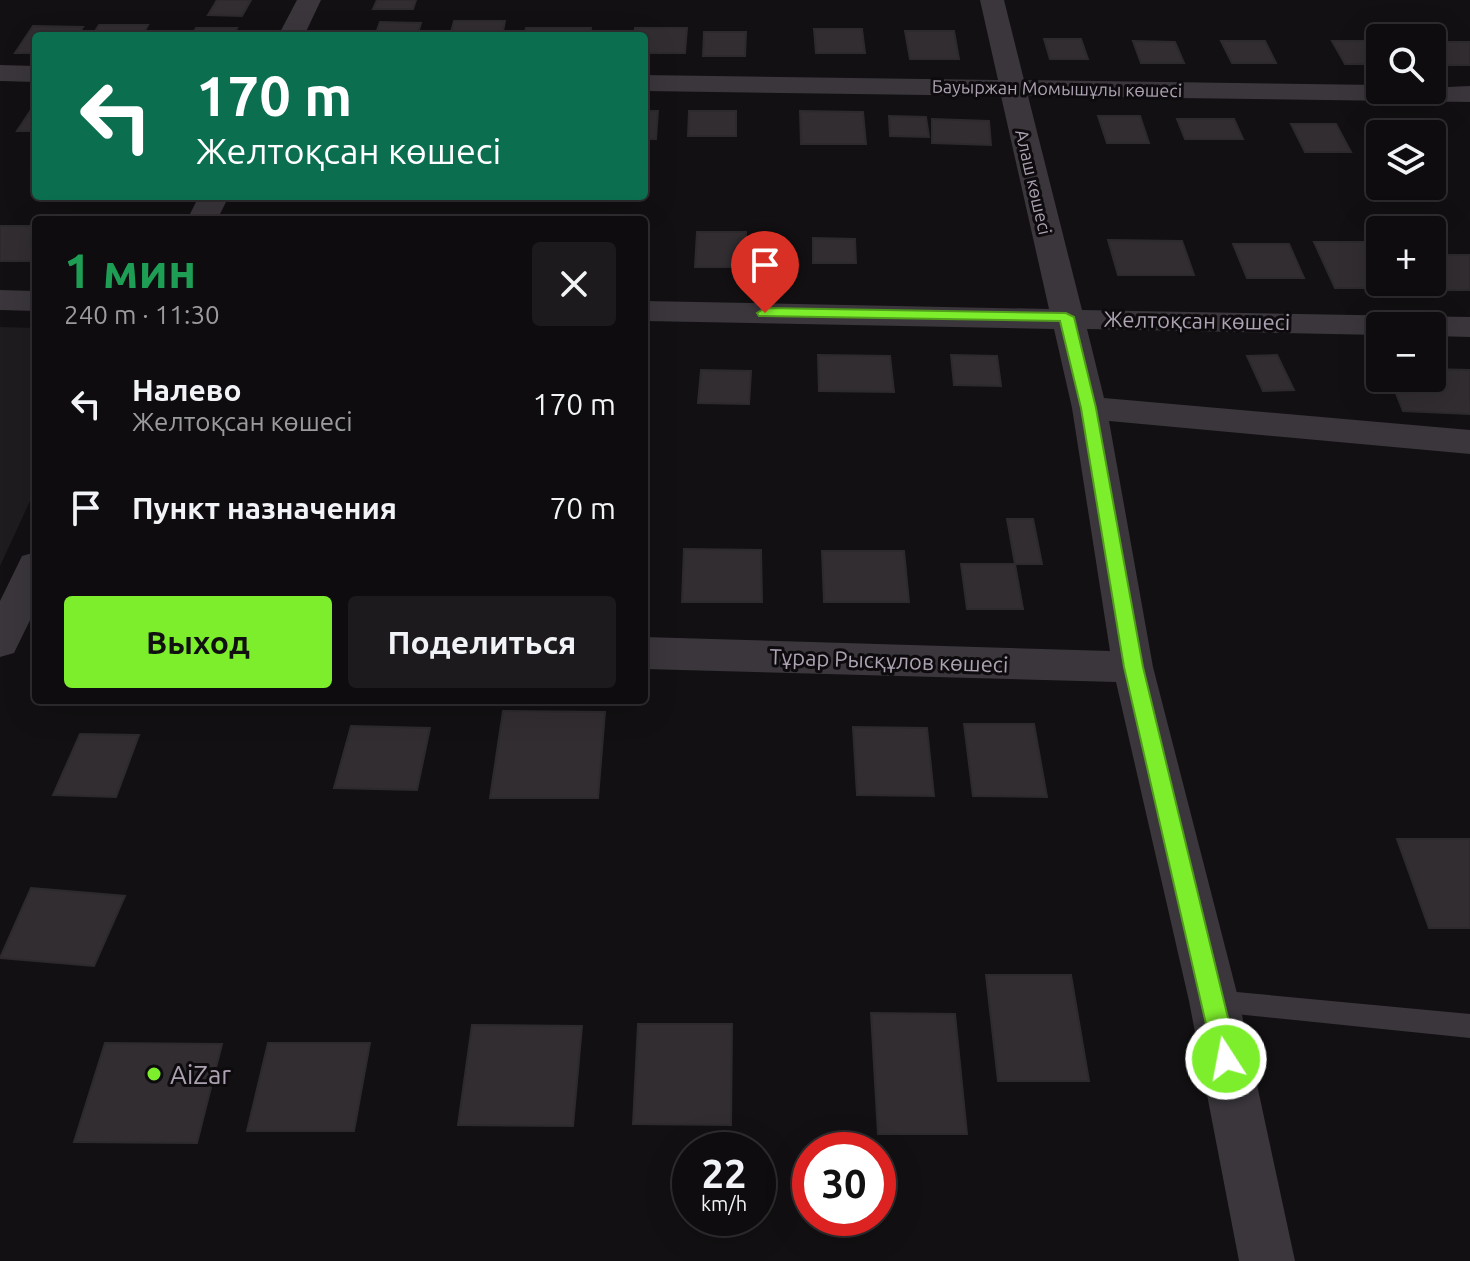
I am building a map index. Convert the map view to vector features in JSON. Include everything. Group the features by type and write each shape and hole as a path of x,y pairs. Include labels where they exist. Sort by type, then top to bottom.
{"street":[{"path":"293,32 309,0"},
{"name":"Алаш көшесі","path":"992,0 1089,408 1133,667 1214,1001 1267,1261"},
{"path":"0,73 32,74"},
{"name":"Бауыржан Момышұлы көшесі","path":"648,83 1470,94"},
{"path":"0,300 32,301"},
{"name":"Желтоқсан көшесі","path":"648,311 1366,325"},
{"path":"1446,326 1470,327"},
{"path":"1089,408 1470,442"},
{"path":"10,637 32,577"},
{"name":"Тұрар Рысқұлов көшесі","path":"648,653 1133,667"}],"lane":[{"path":"1214,1001 1470,1026"}],"shaded area":[{"path":"0,327 32,328 32,497 0,566"}],"building":[{"path":"217,0 251,0 242,16 208,15"},
{"path":"377,0 416,0 413,9 373,9"},
{"path":"454,21 505,21 503,32 451,32"},
{"path":"380,22 421,23 418,32 376,32"},
{"path":"99,25 148,25 144,32 95,32"},
{"path":"33,26 83,27 80,32 32,32 32,53 15,53"},
{"path":"196,28 237,28 235,32 194,32"},
{"path":"526,28 591,28 590,32 525,32"},
{"path":"635,28 687,28 685,53 648,53 648,32 634,32"},
{"path":"814,29 862,29 865,53 816,53"},
{"path":"905,31 954,31 959,59 910,59"},
{"path":"704,32 746,32 745,56 703,56"},
{"path":"1044,39 1081,39 1088,59 1050,59"},
{"path":"1133,41 1175,42 1184,63 1141,63"},
{"path":"1221,41 1265,41 1276,63 1232,63"},
{"path":"1332,41 1366,41 1366,64 1345,64"},
{"path":"1446,42 1470,42 1470,65 1446,65"},
{"path":"32,108 32,131 17,131"},
{"path":"648,111 658,111 656,139 648,139"},
{"path":"689,111 736,111 736,136 688,136"},
{"path":"800,111 863,112 866,144 801,144"},
{"path":"889,116 926,117 929,137 890,136"},
{"path":"1098,116 1140,116 1149,143 1107,143"},
{"path":"932,119 989,121 991,145 932,143"},
{"path":"1177,119 1234,119 1243,139 1185,139"},
{"path":"1291,124 1336,124 1351,152 1305,152"},
{"path":"0,226 32,226 32,261 0,261"},
{"path":"697,232 746,232 746,267 695,267"},
{"path":"813,238 855,239 856,263 813,263"},
{"path":"1108,240 1182,241 1194,275 1118,275"},
{"path":"1314,242 1366,242 1366,288 1335,288"},
{"path":"1233,244 1289,244 1304,278 1247,278"},
{"path":"1446,255 1470,255 1470,290 1446,290"},
{"path":"818,355 890,356 894,392 819,391"},
{"path":"951,355 997,356 1001,386 954,385"},
{"path":"1277,355 1294,390 1263,391 1247,356"},
{"path":"1446,369 1470,370 1470,414 1403,411 1396,392 1446,392"},
{"path":"701,370 751,371 749,404 698,403"},
{"path":"1007,519 1033,519 1042,564 1015,564"},
{"path":"684,549 761,550 762,602 682,602"},
{"path":"822,551 904,551 909,602 824,602"},
{"path":"961,564 1015,564 1023,609 967,609"},
{"path":"503,711 605,712 598,798 490,798"},
{"path":"964,724 1034,724 1047,797 973,796"},
{"path":"351,726 430,728 417,790 334,788"},
{"path":"853,727 927,728 934,796 857,795"},
{"path":"80,734 139,735 116,797 53,795"},
{"path":"1397,839 1470,839 1470,928 1429,928"},
{"path":"31,888 125,896 94,966 0,958"},
{"path":"986,975 1071,975 1089,1081 998,1081"},
{"path":"871,1013 955,1014 967,1134 878,1132"},
{"path":"638,1024 732,1024 731,1125 633,1124"},
{"path":"472,1025 582,1026 573,1126 458,1125"},
{"path":"105,1043 222,1044 197,1143 74,1142"},
{"path":"268,1043 370,1043 354,1131 247,1131"}],"place":[{"name":"AiZar","path":"154,1074"}],"route":[{"path":"765,313 1066,317 1089,408 1133,667 1226,1059"}]}
